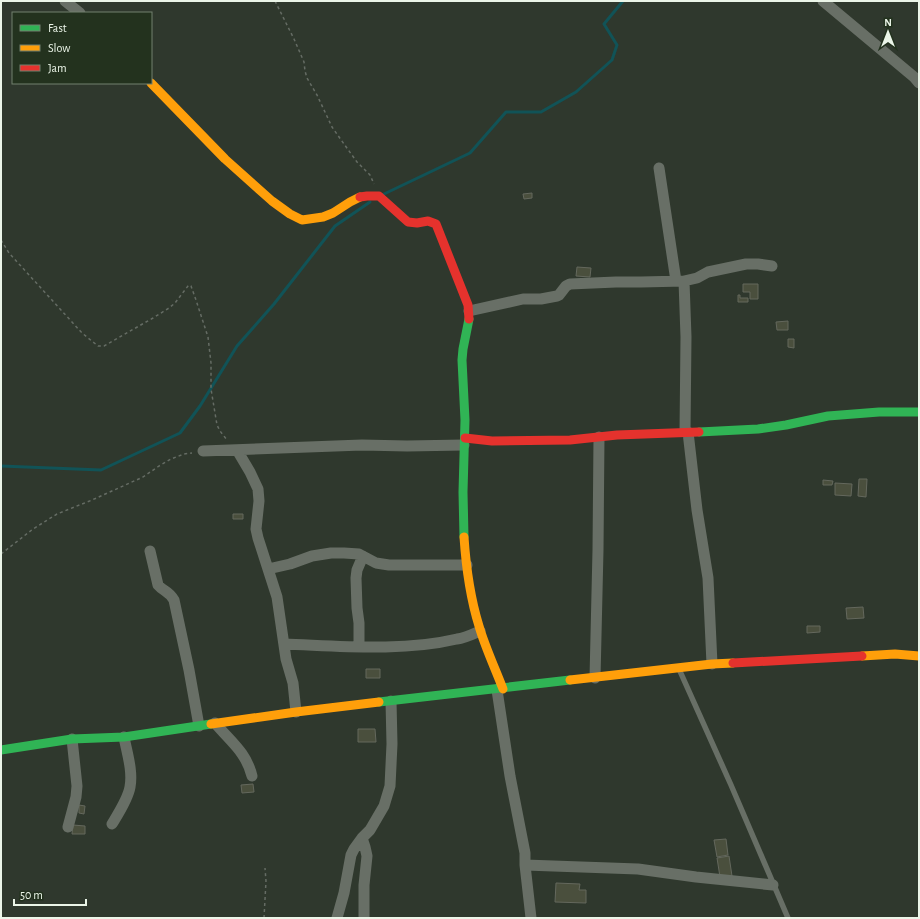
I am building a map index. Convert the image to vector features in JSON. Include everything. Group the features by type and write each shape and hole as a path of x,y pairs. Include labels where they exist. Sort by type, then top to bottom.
{"street":[{"path":"65,1 79,12"},
{"path":"823,1 914,77 919,83"},
{"path":"152,84 248,180 270,200 294,217 301,220 328,216 364,196 379,196 408,222 417,223 428,221 436,224 439,230 470,311 463,345 462,363 465,427 463,501 464,540 475,614 500,689 510,776 525,853 531,918"},
{"path":"658,168 680,281 686,338 686,432 708,578 712,664"},
{"path":"470,311 523,299 540,299 557,296 566,286 570,284 680,281 697,278 708,272 746,264 772,266"},
{"path":"204,451 362,445 407,446 464,441 570,440 617,435 758,429 828,416 879,412 919,412"},
{"path":"595,678 599,437"},
{"path":"236,450 250,472 258,489 259,501 256,529 277,597 286,659 293,682 296,712"},
{"path":"150,551 158,585 170,593 174,600 199,726"},
{"path":"268,569 290,564 312,556 331,553 359,554 376,563 389,565 467,565"},
{"path":"359,646 356,578 362,556"},
{"path":"284,644 378,647 433,644 459,639 480,631"},
{"path":"1,750 72,739 124,737 296,712 712,664 895,654 919,656"},
{"path":"337,918 344,894 351,855 362,838 370,830 384,806 390,786 392,744 391,701"},
{"path":"215,723 243,754 250,766 252,776"},
{"path":"112,824 130,789 129,760 124,737"},
{"path":"68,826 76,798 77,786 72,739"},
{"path":"362,838 367,856 364,885 364,918"},
{"path":"525,865 638,869 773,885"}],"lane":[{"path":"679,668 788,918"}],"path":[{"path":"275,1 304,62 307,78 332,127 357,162 370,175 379,196"},
{"path":"1,240 9,253 64,314 82,333 98,346 104,346 153,318 175,303 188,286 190,286 208,338 211,363 210,389 217,426 236,450"},
{"path":"1,554 57,514 143,477 171,459 184,454 204,451"},
{"path":"264,918 266,881 265,868"}],"building":[{"path":"532,193 532,198 524,199 523,194"},
{"path":"577,267 591,268 590,277 576,276"},
{"path":"743,284 758,284 758,299 750,299 750,292 743,292"},
{"path":"738,295 740,295 740,298 748,298 748,302 738,302"},
{"path":"788,321 788,330 777,330 776,322"},
{"path":"788,339 794,339 794,348 788,347"},
{"path":"859,479 867,479 866,497 858,496"},
{"path":"823,480 833,481 832,485 823,485"},
{"path":"835,483 852,484 851,496 835,495"},
{"path":"233,514 243,514 243,519 233,519"},
{"path":"863,607 864,618 847,619 846,608"},
{"path":"807,626 820,626 820,632 807,633"},
{"path":"366,669 380,669 380,678 366,678"},
{"path":"358,729 375,729 376,742 358,742"},
{"path":"253,784 254,792 242,793 241,785"},
{"path":"79,805 85,806 84,814 79,813"},
{"path":"73,825 85,826 85,834 72,834"},
{"path":"726,839 728,855 717,857 714,840"},
{"path":"729,856 732,876 720,877 717,858"},
{"path":"556,883 580,884 579,890 586,890 586,903 555,902"}],"waterway":[{"path":"384,194 470,153 506,112 541,112 576,92 612,60 617,45 604,24 623,1"},
{"path":"1,466 101,470 180,433 200,406 237,346 274,304 335,226 370,202"}],"traffic: fast":[{"path":"464,537 463,492 465,420 462,360 469,319"},
{"path":"699,432 758,429 828,416 879,412 919,412"},
{"path":"379,702 570,680"},
{"path":"1,750 72,739 124,737 211,724"}],"traffic: slow":[{"path":"152,84 225,159 272,201 290,214 302,220 323,217 333,213 360,197"},
{"path":"464,537 473,604 484,642 503,689"},
{"path":"862,656 895,654 919,656"},
{"path":"570,680 733,663"},
{"path":"211,724 379,702"}],"traffic: jam":[{"path":"360,197 379,196 408,222 417,223 428,221 436,224 468,305 469,319"},
{"path":"465,438 492,441 570,440 617,435 699,432"},
{"path":"733,663 862,656"}]}
